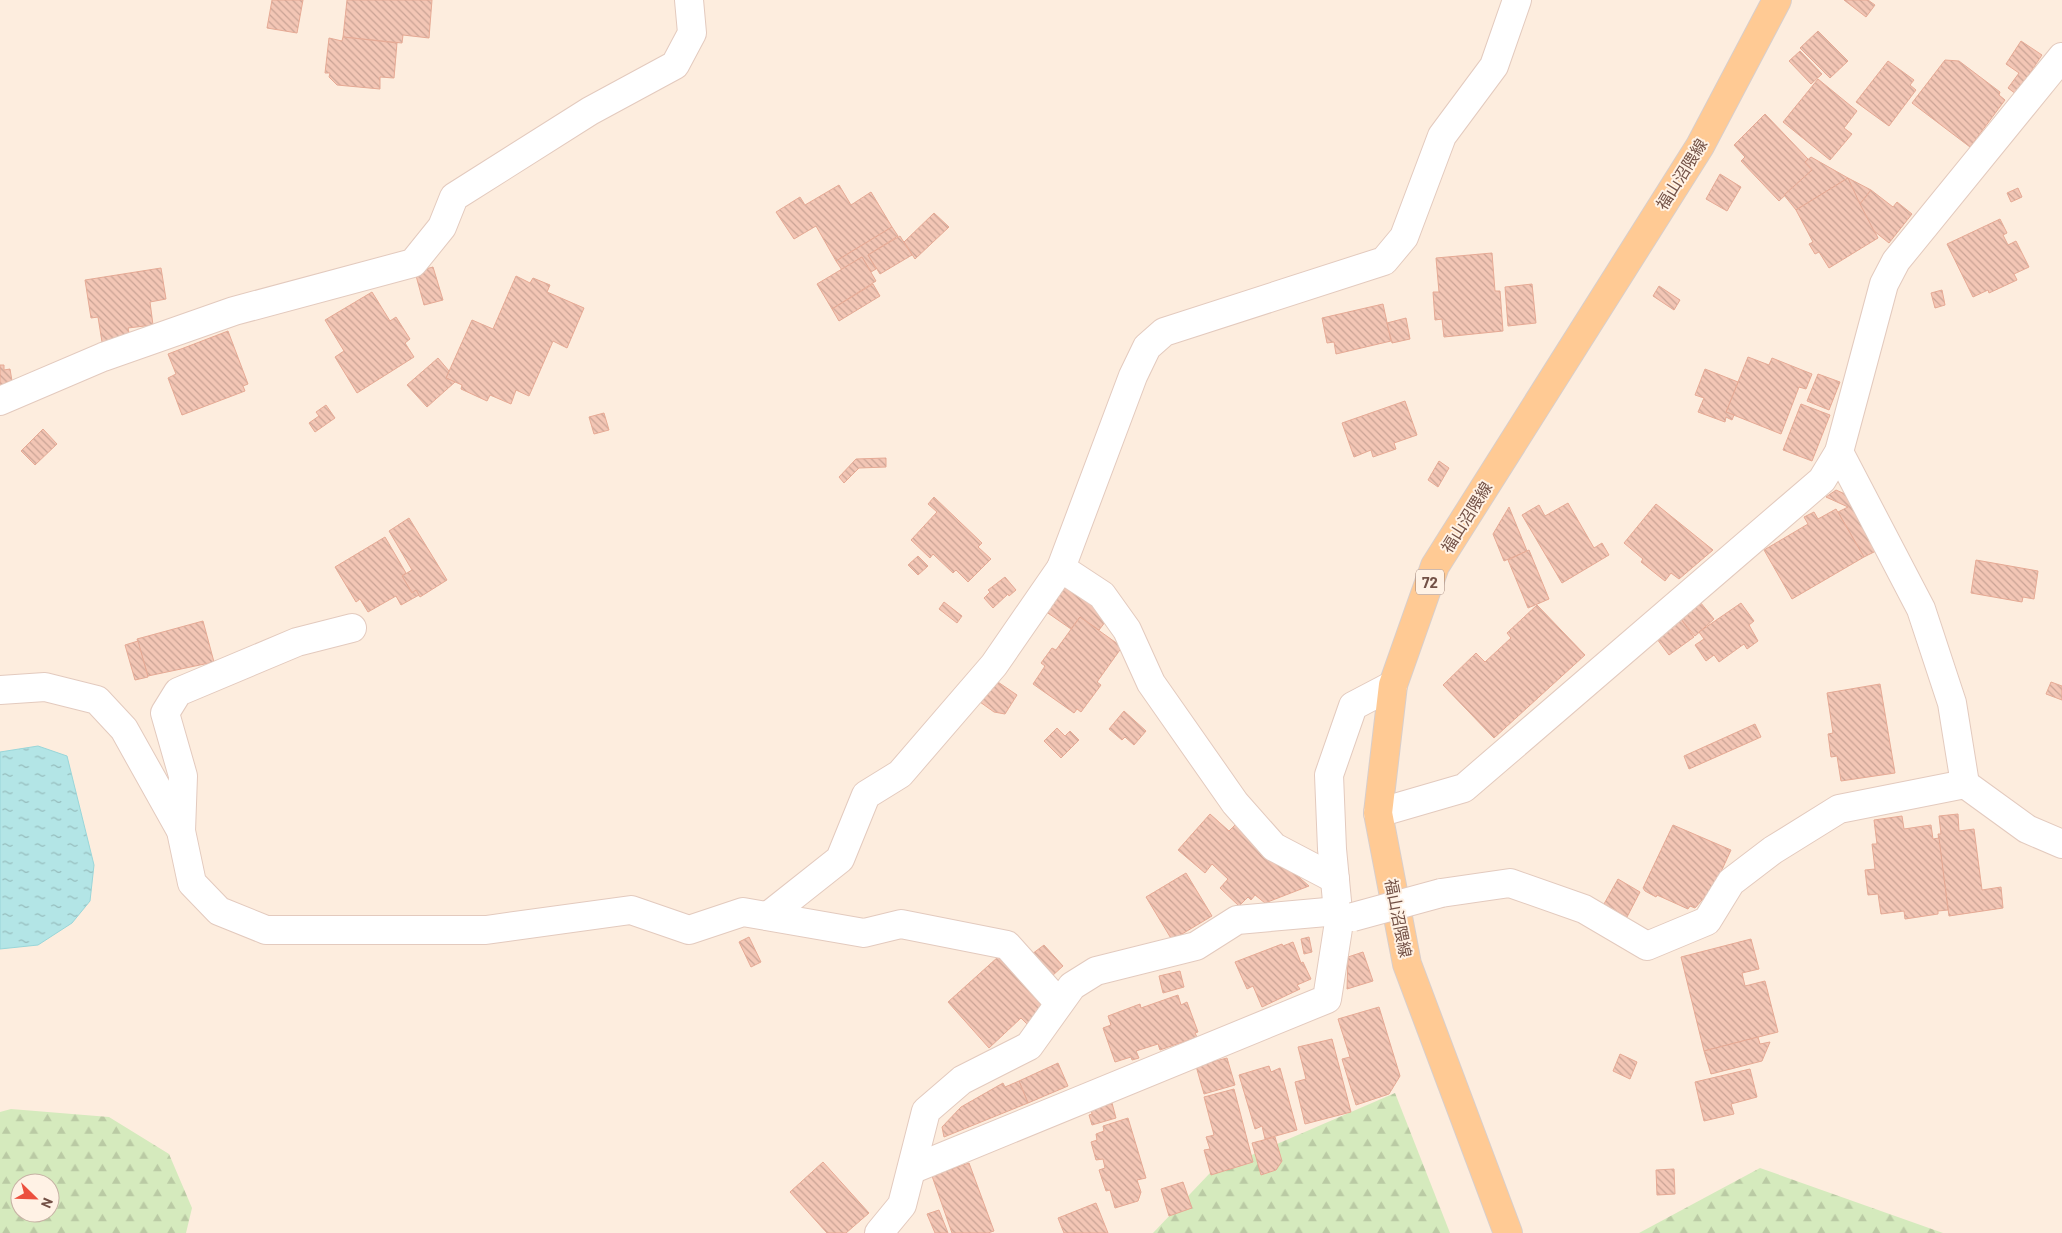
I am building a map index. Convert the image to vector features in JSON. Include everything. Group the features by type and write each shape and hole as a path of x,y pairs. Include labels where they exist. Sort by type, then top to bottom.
{"main road":[{"name":"福山沼隈線","path":"1508,1233 1407,964 1378,813 1393,685 1435,566 1700,146 1777,0"}],"street":[{"path":"0,401 103,357 234,311 413,263 442,227 454,197 590,111 675,64 692,33 689,0"},
{"path":"768,916 840,859 866,795 900,774 994,665 1061,568 1133,376 1147,347 1164,332 1384,261 1404,237 1442,136 1494,66 1517,0"},
{"path":"1378,813 1464,788 1822,480 1839,452 1884,284 1896,261 2062,58"},
{"path":"1839,452 1920,610 1952,703 1965,784 2027,829 2062,844"},
{"path":"1061,568 1102,595 1127,630 1151,683 1235,803 1274,848 1335,879"},
{"path":"352,628 297,642 178,692 165,713 183,776 182,831 192,883 219,911 266,930 486,930 631,910 689,930 743,912 864,933 901,924 1007,945 1059,1003"},
{"path":"913,1169 1327,999 1343,917 1335,879 1329,775 1353,706 1393,685"},
{"path":"0,690 45,686 97,700 124,729 182,831"},
{"path":"879,1233 902,1205 913,1169 926,1111 962,1080 1029,1046 1072,986 1096,971 1196,946 1237,920 1343,917 1441,893 1510,883 1584,909 1647,946 1707,922 1731,882 1773,850 1839,809 1965,784"}],"green space":[{"path":"1395,1093 1450,1233 1153,1233 1210,1173"},
{"path":"11,1109 109,1117 169,1154 192,1208 186,1233 0,1233 0,1112"},
{"path":"1760,1168 1943,1233 1639,1233"}],"water":[{"path":"38,746 67,756 94,865 90,901 72,923 38,945 0,949 0,752"}],"building":[{"path":"272,0 303,0 297,33 267,28"},
{"path":"347,0 432,0 429,38 403,35 402,43 343,37"},
{"path":"1844,0 1868,0 1875,5 1866,17"},
{"path":"1818,31 1848,61 1830,78 1800,48"},
{"path":"343,37 397,43 394,78 380,77 380,89 337,85 329,77 330,73 325,73 329,38 342,41"},
{"path":"2021,41 2042,55 2016,94 2008,88 2019,73 2006,64"},
{"path":"1800,51 1822,74 1811,84 1789,61"},
{"path":"1945,60 1959,61 2000,92 1999,95 2005,100 1970,147 1912,103"},
{"path":"1888,61 1914,80 1910,85 1916,90 1889,126 1856,102"},
{"path":"1818,79 1857,111 1844,128 1852,134 1830,160 1783,122"},
{"path":"1765,114 1808,159 1805,162 1812,170 1779,201 1741,161 1745,157 1734,145"},
{"path":"1811,157 1848,178 1796,210 1784,195 1812,170 1805,162"},
{"path":"1720,174 1741,187 1727,211 1706,199"},
{"path":"1848,178 1878,238 1829,268 1819,252 1815,254 1809,244 1813,242 1796,210"},
{"path":"1848,178 1871,190 1860,204"},
{"path":"839,185 851,205 871,192 892,227 836,261 816,226 794,239 776,212 800,197 805,205"},
{"path":"2018,188 2022,197 2011,202 2007,193"},
{"path":"1871,190 1893,207 1897,202 1912,214 1889,243 1874,231 1860,204"},
{"path":"934,213 949,227 915,259 904,242"},
{"path":"2000,219 2007,233 2003,235 2008,245 2016,241 2029,267 2014,274 2017,280 1989,293 1988,290 1973,297 1947,244"},
{"path":"892,227 898,236 868,255 876,269 871,272 862,257 842,270 836,261"},
{"path":"900,236 912,255 880,274 868,255"},
{"path":"1492,253 1495,291 1500,291 1503,331 1444,337 1442,319 1435,320 1433,292 1439,292 1436,258"},
{"path":"862,257 876,281 832,309 817,284"},
{"path":"433,267 443,300 424,305 415,272"},
{"path":"161,268 166,299 150,302 153,325 128,328 130,337 102,342 98,317 91,318 85,280"},
{"path":"516,276 530,283 533,278 550,285 547,292 584,308 567,348 553,341 529,396 516,390 511,404 490,395 487,401 461,389 462,385 446,378 472,320 493,329"},
{"path":"873,284 880,296 839,321 832,309"},
{"path":"1532,284 1536,323 1508,326 1505,287"},
{"path":"1659,286 1680,300 1674,310 1653,296"},
{"path":"1942,290 1945,305 1935,308 1931,293"},
{"path":"372,292 390,321 396,317 410,339 405,343 414,357 357,393 335,357 344,351 325,320"},
{"path":"1383,304 1391,341 1336,354 1334,342 1327,343 1322,318"},
{"path":"1406,318 1410,339 1392,343 1387,323"},
{"path":"228,331 248,384 243,386 245,391 182,415 168,378 176,374 168,354"},
{"path":"1748,357 1769,365 1772,358 1812,374 1806,389 1799,387 1781,434 1726,412"},
{"path":"438,358 449,371 446,378 455,382 427,407 407,385"},
{"path":"0,365 4,365 4,370 10,369 12,381 6,382 6,388 0,388"},
{"path":"1705,369 1738,382 1726,412 1734,415 1732,420 1726,417 1725,422 1698,412 1704,398 1695,395"},
{"path":"1818,374 1840,382 1829,410 1807,401"},
{"path":"1405,401 1417,435 1394,443 1396,449 1373,457 1371,450 1354,457 1342,423"},
{"path":"1801,404 1830,415 1812,461 1783,450"},
{"path":"326,405 335,418 315,432 309,423 319,416 316,412"},
{"path":"604,413 609,430 594,434 589,417"},
{"path":"43,429 57,444 35,465 21,451"},
{"path":"886,458 886,467 859,468 844,483 839,477 856,459"},
{"path":"1439,461 1449,468 1438,487 1428,480"},
{"path":"1836,490 1854,498 1878,550 1864,557 1838,512 1848,507 1826,497"},
{"path":"934,497 982,543 978,547 991,559 968,582 956,570 953,573 933,554 930,558 911,540 937,512 928,504"},
{"path":"1568,503 1594,548 1602,543 1609,555 1562,583 1522,515 1539,505 1545,516"},
{"path":"1656,504 1713,550 1679,579 1671,573 1665,581 1641,562 1643,559 1624,543"},
{"path":"1509,507 1527,551 1504,561 1493,534"},
{"path":"1836,509 1864,557 1792,599 1764,550 1808,524 1804,517 1814,512 1818,519"},
{"path":"409,518 447,580 420,597 416,590 412,593 402,576 412,570 389,531"},
{"path":"385,537 406,573 402,576 412,593 416,590 419,595 401,605 396,596 368,612 360,599 356,602 335,567"},
{"path":"1529,550 1549,599 1528,608 1508,560"},
{"path":"918,556 928,566 918,575 908,565"},
{"path":"1976,560 2038,571 2034,599 2023,597 2022,602 1971,593"},
{"path":"1005,577 1016,590 1009,596 1008,594 993,608 984,598 990,592 988,590"},
{"path":"1063,584 1109,617 1099,630 1080,617 1071,629 1045,611"},
{"path":"944,602 962,616 957,623 939,609"},
{"path":"1700,602 1714,619 1695,636 1680,618"},
{"path":"1741,603 1754,621 1749,625 1758,641 1747,649 1744,644 1719,662 1714,655 1706,661 1695,645 1704,639 1699,632"},
{"path":"1537,605 1585,655 1494,738 1443,685 1476,653 1485,662 1511,638 1507,633"},
{"path":"1080,617 1122,647 1097,682 1101,685 1081,712 1077,709 1074,713 1033,684 1045,666 1041,663 1052,648 1056,650"},
{"path":"1681,619 1694,637 1669,655 1657,639"},
{"path":"203,621 214,662 148,676 137,639"},
{"path":"138,641 148,677 135,680 125,645"},
{"path":"995,680 1017,695 1005,714 994,712 980,702"},
{"path":"2051,682 2062,686 2062,700 2046,694"},
{"path":"1880,684 1895,773 1841,781 1837,756 1831,757 1828,734 1833,733 1827,693"},
{"path":"1124,711 1146,731 1134,745 1125,737 1122,740 1109,729"},
{"path":"1755,724 1761,737 1689,769 1684,756"},
{"path":"1057,728 1065,736 1070,731 1079,740 1061,758 1044,741"},
{"path":"1210,814 1229,831 1237,823 1309,886 1265,903 1255,895 1251,900 1248,897 1239,906 1220,888 1228,879 1212,864 1205,873 1178,850"},
{"path":"1958,814 1959,831 1974,829 1982,890 2001,887 2003,908 1949,916 1938,834 1941,834 1939,816"},
{"path":"1902,816 1904,829 1931,825 1933,839 1939,838 1948,910 1938,911 1938,914 1905,919 1904,911 1881,914 1878,894 1868,895 1865,870 1875,869 1872,844 1877,844 1874,820"},
{"path":"1673,825 1731,850 1715,885 1695,908 1690,906 1688,909 1657,895 1656,897 1643,888"},
{"path":"1186,873 1212,916 1172,940 1146,897"},
{"path":"1618,879 1640,892 1627,917 1604,904"},
{"path":"749,937 761,962 751,967 739,942"},
{"path":"1309,937 1312,952 1304,954 1301,939"},
{"path":"1751,939 1759,969 1742,973 1745,986 1765,981 1778,1032 1704,1051 1681,957"},
{"path":"1293,942 1301,963 1303,962 1311,979 1297,985 1300,989 1262,1007 1253,986 1247,989 1235,962 1282,944 1283,946"},
{"path":"1044,945 1063,966 1052,976 1032,954"},
{"path":"1363,952 1373,981 1347,989 1348,957"},
{"path":"998,957 1045,1009 1027,1024 1021,1018 989,1048 948,1002"},
{"path":"1180,971 1184,987 1163,993 1159,976"},
{"path":"1178,995 1181,1005 1187,1002 1198,1032 1195,1033 1197,1037 1160,1050 1158,1044 1136,1051 1139,1058 1132,1060 1131,1057 1115,1062 1103,1028 1111,1025 1108,1016 1140,1004 1141,1008"},
{"path":"1379,1007 1400,1076 1389,1094 1356,1105 1342,1059 1350,1057 1338,1019"},
{"path":"1758,1037 1760,1044 1770,1042 1762,1061 1711,1074 1704,1051"},
{"path":"1332,1039 1351,1112 1305,1124 1295,1082 1306,1079 1298,1047"},
{"path":"1620,1054 1637,1062 1630,1079 1613,1071"},
{"path":"1227,1058 1235,1085 1204,1094 1196,1066"},
{"path":"1058,1063 1068,1086 1028,1103 1019,1081"},
{"path":"1269,1066 1271,1072 1280,1068 1297,1130 1265,1139 1262,1126 1255,1129 1239,1075"},
{"path":"1750,1069 1757,1097 1731,1104 1734,1114 1704,1121 1695,1082"},
{"path":"1019,1081 1028,1103 944,1137 942,1127 961,1107 1003,1083 1005,1087"},
{"path":"1234,1089 1253,1162 1211,1175 1204,1150 1210,1149 1206,1137 1214,1135 1204,1097"},
{"path":"1112,1103 1116,1118 1092,1125 1089,1115 1092,1114 1091,1109"},
{"path":"1128,1118 1146,1178 1137,1180 1141,1192 1138,1201 1115,1208 1110,1190 1106,1191 1099,1170 1105,1168 1103,1159 1096,1160 1091,1142 1097,1140 1096,1134 1104,1131 1103,1126"},
{"path":"1275,1137 1282,1161 1276,1170 1261,1175 1252,1143"},
{"path":"823,1162 869,1213 846,1233 827,1233 790,1192"},
{"path":"969,1163 994,1231 988,1233 952,1233 932,1176"},
{"path":"1674,1169 1675,1194 1657,1195 1656,1170"},
{"path":"1183,1182 1192,1208 1169,1216 1161,1189"},
{"path":"1096,1203 1108,1233 1064,1233 1058,1218"},
{"path":"939,1210 948,1233 935,1233 927,1214"}]}
